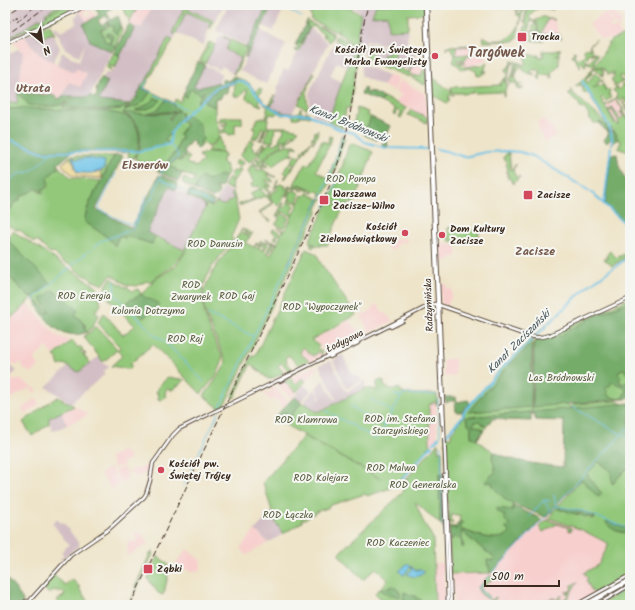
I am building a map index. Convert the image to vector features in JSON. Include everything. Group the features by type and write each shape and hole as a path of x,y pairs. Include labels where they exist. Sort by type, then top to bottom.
{"highway":[{"path":"584,605 630,582"},
{"path":"589,605 630,582"}],"main road":[{"path":"5,44 88,5"},
{"name":"Radzymińska","path":"426,5 450,605"},
{"path":"438,305 533,337 544,337 630,298"},
{"name":"Radzymińska","path":"438,305 451,598 450,605"},
{"name":"Łodygowa","path":"26,604 71,555 109,529 145,496 156,459 179,429 268,387 427,308 438,305"},
{"path":"577,605 630,575"},
{"path":"597,605 630,582"}],"shaded area":[{"path":"5,5 12,11 20,5 85,5 5,42"},
{"path":"130,5 153,5 141,28 136,26 135,28 129,25 134,12"},
{"path":"153,5 223,5 215,22 185,7 183,14 187,12 210,23 203,46 177,33 149,80 141,87 136,97 130,104 100,101 99,99 107,82 103,78 106,72 110,73 113,71 136,26 141,28"},
{"path":"228,5 267,6 248,45 246,46 216,30"},
{"path":"376,5 372,16 387,15 388,30 408,29 407,46 406,43 398,43 398,49 366,40 365,56 355,46 361,14 359,11 349,6"},
{"path":"89,6 96,17 87,22 79,11 85,8 87,11 84,12 87,17 91,14 86,7"},
{"path":"272,6 283,10 273,31 262,25"},
{"path":"611,8 622,20 619,29 607,12"},
{"path":"78,11 87,22 83,24 90,41 112,52 89,97 62,96 69,82 80,87 87,74 76,68 74,72 57,64 62,52 79,61 87,41 79,56 66,49 54,29 56,26 61,32 77,23 74,17 78,15"},
{"path":"605,13 614,24 609,27 611,30 616,26 621,35 610,39 602,39 589,24"},
{"path":"547,19 554,19 559,33 542,33"},
{"path":"310,28 328,43 293,112 282,113 271,106 278,91 276,90 281,81 279,80 284,69 288,71"},
{"path":"260,30 286,44 266,84 240,71"},
{"path":"34,32 40,39 52,33 60,49 53,62 40,55 24,36"},
{"path":"220,35 223,38 224,37 230,40 241,58 233,74 222,66 220,70 205,63"},
{"path":"24,36 40,55 73,72 76,68 87,74 81,87 69,82 60,99 18,93 23,52 13,42"},
{"path":"335,41 353,51 347,67 337,62 330,76 342,82 328,121 313,114 312,109 310,108 309,93"},
{"path":"368,43 396,51 415,51 415,58 413,58 413,69 401,69 381,61 367,50"},
{"path":"456,47 486,47 485,61 478,62 474,66 464,67 456,60"},
{"path":"18,49 23,52 17,103 5,102 5,56"},
{"path":"422,50 423,58 421,61 424,62 424,68 422,69 422,76 416,76 409,73 413,68 413,57 419,59 419,51"},
{"path":"205,65 222,74 218,82 198,88 194,86"},
{"path":"362,65 388,75 383,86 361,76"},
{"path":"388,75 399,79 394,91 383,86"},
{"path":"400,80 426,94 427,117 396,102 399,96 402,95 395,92"},
{"path":"617,100 628,119 613,129 601,110"},
{"path":"542,119 549,123 557,135 546,142 538,130 540,129 537,124"},
{"path":"170,187 204,204 205,208 184,250 147,232"},
{"path":"224,188 232,192 231,195 234,198 228,204 222,205 216,202"},
{"path":"406,238 407,240 404,243 401,241 392,251 384,245 389,239"},
{"path":"441,244 457,245 457,257 451,257 451,261 439,261"},
{"path":"440,284 447,284 447,289 452,289 452,295 447,306 441,302"},
{"path":"28,304 52,331 58,336 69,340 53,355 47,347 34,359 39,366 32,373 24,369 20,362 17,366 5,358 5,323"},
{"path":"376,304 393,321 369,332 361,316 369,312"},
{"path":"350,320 363,336 329,353 315,341 315,339"},
{"path":"303,347 319,352 323,355 310,362 300,352"},
{"path":"342,355 352,374 362,380 348,388 346,388 333,360"},
{"path":"98,357 109,367 103,372 105,374 71,403 46,387 69,366 78,372"},
{"path":"455,359 455,376 445,377 444,375 443,360"},
{"path":"330,361 346,392 366,381 365,388 318,412 304,402 314,390 319,396 319,400 321,399 316,388 323,380 334,399 336,399 319,365"},
{"path":"5,362 17,371 5,381"},
{"path":"314,366 318,367 306,381 302,378 297,384 290,378"},
{"path":"15,379 17,381 19,379 37,390 34,393 33,390 29,388 10,399 9,396 5,399 5,389 8,387 7,384"},
{"path":"284,381 296,392 291,398 277,385"},
{"path":"304,385 311,391 301,401 294,397"},
{"path":"273,386 288,401 283,407 274,398 271,401 262,392 265,393 272,391 270,388"},
{"path":"35,398 39,404 26,414 22,409"},
{"path":"429,402 436,402 437,439 432,445 430,443"},
{"path":"75,406 87,414 86,416 67,425 61,413"},
{"path":"61,412 67,425 53,431 49,418"},
{"path":"123,450 131,459 123,462 124,465 114,468 110,457"},
{"path":"149,465 151,468 150,472 135,477 132,473 128,473 126,474 128,478 122,482 117,477 115,470 123,467 127,472"},
{"path":"112,468 115,477 119,482 118,485 112,489 101,474 107,469"},
{"path":"272,512 275,521 283,534 268,543 255,530"},
{"path":"545,517 549,517 585,532 609,544 598,565 588,579 592,592 590,596 573,605 454,605 453,575 492,573"},
{"path":"56,520 61,523 63,522 80,545 61,561 60,559 64,555 61,552 69,545 52,523"},
{"path":"255,530 268,543 247,555 240,548"},
{"path":"136,533 143,534 148,544 127,556 128,541 137,543"},
{"path":"187,549 201,561 201,571 191,572 175,564"},
{"path":"433,563 443,563 445,598 443,603 435,604"}],"green space":[{"path":"58,5 62,6 49,13 62,7 64,8 71,5 78,5 56,19 54,17 43,21 42,19 48,14 45,14"},
{"path":"98,5 111,5 112,8 106,11 110,18 108,19 105,16 98,20 101,25 107,22 108,24 101,30 105,41 109,43 111,39 109,35 106,36 106,33 110,33 112,35 113,38 110,44 115,46 112,52 90,41 83,24 99,15 96,8"},
{"path":"121,5 133,5 136,10 129,23 129,19"},
{"path":"314,5 343,5 361,14 355,46 337,33 339,29 336,32 311,20 312,18 310,15"},
{"path":"376,5 424,5 424,14 408,15 408,29 388,30 387,15 372,16"},
{"path":"516,6 524,7 516,40 484,42 484,37 489,40 501,40 514,33 520,19 517,12 518,14 521,13 521,10 516,11"},
{"path":"529,6 552,6 553,10 547,8 538,9 534,10 531,14 529,18 533,21 530,22 529,39 532,40 522,40 521,38 522,32 527,26 524,22 527,7 525,19"},
{"path":"184,7 213,21 211,28 209,28 210,23 187,12 175,35 173,31 181,13 183,14 184,12 182,11"},
{"path":"269,9 270,10 246,58 248,48 246,46 248,45 264,12"},
{"path":"118,16 120,25 116,34 113,31 113,27 109,25 108,21"},
{"path":"541,17 554,19 547,20 542,33 540,33 536,20"},
{"path":"40,18 43,22 52,18 55,19 34,29 33,27 5,41 5,39 24,29"},
{"path":"534,20 541,40 540,34 560,35 543,35 543,41 533,41 532,32 533,25 535,25"},
{"path":"307,21 321,28 320,26 322,27 334,35 331,35 333,37 329,42 322,35 325,35 312,26 298,52 294,50 297,49 297,45 308,28 306,27 308,24 306,22"},
{"path":"306,23 308,25 307,27 309,28 301,43 295,45"},
{"path":"129,24 135,28 120,56 114,52"},
{"path":"50,25 55,34 54,35 52,33 40,39 34,32"},
{"path":"109,25 113,27 116,34 121,26 122,31 115,46 110,44 113,36 108,35 111,39 110,42 107,43 104,40 101,31"},
{"path":"630,33 630,74 623,78 620,75 619,76 621,81 625,80 614,87 611,79 615,77 611,75 615,73 611,72 608,75 606,71 603,70 603,77 594,68 588,76 586,76 593,67 601,68 602,70 604,69 604,68 595,66 594,64 598,61 611,40"},
{"path":"223,36 247,48 238,70 234,74 241,58 226,50 230,40"},
{"path":"336,36 347,41 358,52 350,108 346,108 343,128 328,121 354,49 334,39"},
{"path":"168,38 173,40 144,88 174,103 176,99 180,102 183,96 186,97 191,88 205,91 198,103 216,87 240,78 241,80 249,83 256,92 259,88 262,90 259,95 264,101 263,103 260,99 258,102 262,105 261,106 246,99 247,89 239,97 234,96 235,83 216,90 205,99 205,103 215,107 215,119 220,136 208,148 205,143 201,145 200,143 199,123 186,124 179,134 183,139 178,145 176,153 173,154 159,172 157,171 159,168 147,161 145,164 135,159 137,152 133,159 128,156 129,152 44,152 5,139 44,151 137,151 139,142 135,123 128,117 122,115 89,111 28,108 5,109 5,102 17,103 18,93 27,103 52,106 63,104 73,96 75,97 69,103 62,106 63,107 104,110 120,109 128,106 136,97 138,98 133,104 125,109 133,107 142,102 148,96 150,92 141,88 141,86 147,79","holes":["155,98 160,100 152,107 143,110 135,110 144,107","174,112 170,115 170,120 175,112 181,112 182,117 169,136 165,139 168,144 139,151 140,133 133,120 123,113 150,114"]},
{"path":"597,39 590,46 592,51 587,56 587,59 585,57 584,60 588,62 591,61 595,55 593,53 591,55 593,52 598,55 592,66 589,63 585,63 585,67 582,62 579,64 581,66 580,67 572,55 574,53 573,51 576,52 574,54 576,59 580,59 585,54 583,50 588,48 589,50 589,46"},
{"path":"209,42 215,45 205,64 200,60 207,47 209,48 207,46"},
{"path":"473,45 456,47 456,55 471,54 471,56 466,57 466,59 456,60 464,67 475,65 476,67 477,65 483,65 487,62 485,69 487,72 484,74 485,71 483,70 482,75 477,76 476,71 469,68 462,70 453,62 455,57 449,47 446,49 447,46"},
{"path":"390,49 396,51 391,64 409,72 411,69 409,73 412,75 409,77 378,65 366,56 367,50 381,61 384,54 387,55"},
{"path":"561,49 556,56 559,53 559,65 551,73 553,78 551,79 551,75 540,75 541,79 539,79 538,76 541,73 539,73 540,70 531,70 532,74 530,74 525,72 521,64 526,64 525,55 537,55 538,57 539,55 541,58 544,56 543,51 555,51"},
{"path":"114,52 120,56 115,68 110,65 112,71 107,68 107,65 109,65 108,64"},
{"path":"512,60 509,78 505,79 503,82 506,82 505,80 507,80 505,96 503,96 504,92 473,92 462,94 454,93 450,89 451,87 501,85 499,84 508,75 508,71 505,71 509,67"},
{"path":"515,61 517,62 513,77 514,79 519,62 520,67 515,78 520,84 523,84 519,85 519,88 523,88 520,90 517,89 517,83 510,83 507,88 511,81 509,81 513,73"},
{"path":"198,62 205,65 194,86 198,88 219,82 218,84 220,85 222,80 230,80 234,76 237,78 233,81 229,81 229,83 216,87 198,103 197,102 202,95 191,89 186,97 183,96 185,88"},
{"path":"423,70 426,71 425,85 412,78 413,75 421,76"},
{"path":"314,72 315,74 309,83 307,90 308,108 306,109 298,104"},
{"path":"592,72 593,73 586,80 587,83 595,73 602,81 604,80 602,82 597,81 599,84 593,88 601,85 603,87 602,84 604,83 603,85 606,88 604,89 610,90 609,94 611,98 606,101 602,97 601,98 605,105 614,100 616,96 617,99 605,106 615,123 608,110 612,107 612,110 609,111 617,125 619,123 617,121 624,115 627,120 630,121 630,150 628,152 618,148 621,142 616,136 617,134 611,128 612,131 610,134 602,123 597,122 595,124 588,117 589,116 584,108 581,109 579,104 568,93 570,94 572,90 573,93 606,123 590,96 586,92 584,93 582,89 584,86 581,86 581,84 577,87 575,86 586,76 585,79"},
{"path":"102,77 106,82 108,81 99,99 100,101 130,104 120,109 104,110 62,106 69,103 75,97 88,97 90,95 95,98 97,94 96,88"},
{"path":"430,77 431,84 432,77 454,95 449,95 449,102 447,103 434,96 432,97 432,102"},
{"path":"623,83 625,86 628,83 630,85 627,89 630,89 630,100 626,103 623,98 621,99 626,107 630,103 630,109 627,109 628,112 613,90 617,87 618,90 622,87 621,85"},
{"path":"19,84 27,93 52,95 60,99 62,96 73,96 64,103 58,105 28,105 18,93"},
{"path":"228,85 227,93 223,93 220,99 215,99 215,107 205,103 205,100 216,90"},
{"path":"141,88 150,92 145,100 136,106 124,110 133,104 138,98 136,97"},
{"path":"363,88 366,89 365,92 369,93 369,91 383,97 381,102 361,94"},
{"path":"274,95 275,100 271,106 275,109 284,112 298,113 301,108 301,113 307,113 306,111 309,113 310,117 299,116 299,118 293,118 293,114 282,115 277,112 275,115 270,114 269,117 266,117 268,107 264,104 270,105"},
{"path":"383,97 406,108 401,118 399,117 401,112 397,110 395,115 393,114 395,109 381,102"},
{"path":"155,98 161,100 149,108 140,111 135,110 144,107"},
{"path":"166,100 174,104 174,107 179,111 149,113 158,109"},
{"path":"22,108 110,112 123,115 132,121 138,130 139,140 137,151 44,151 5,138 5,109"},
{"path":"357,108 368,112 367,115 371,117 367,128 354,122"},
{"path":"623,108 629,119 628,120 622,111"},
{"path":"614,109 616,112 614,111 614,113 617,113 619,118 617,119 612,110"},
{"path":"411,110 427,117 427,123 408,115"},
{"path":"180,111 182,117 169,136 165,139 168,144 139,151 141,139 137,124 123,112 161,114 174,112 169,117 170,120 175,112"},
{"path":"186,116 197,121 203,140 200,142 201,147 197,149 192,140 184,150 183,152 186,154 182,159 178,161 176,159 169,166 176,169 176,171 183,172 178,181 159,172 173,154 176,153 179,140 183,139 179,134 186,125 181,120"},
{"path":"242,117 242,124 235,124 235,134 228,135 227,132 221,133 221,130 225,130 225,126 220,125 227,124 227,122 219,122 219,118"},
{"path":"371,117 391,126 386,137 388,147 382,146 383,139 378,137 377,140 364,135"},
{"path":"258,118 268,118 267,127 287,127 299,130 287,144 285,144 285,142 294,135 293,133 286,140 281,140 283,145 270,153 259,166 256,165 261,158 258,155 269,143 273,145 278,143 277,142 284,131 283,128 275,128 273,142 265,141 268,129 266,128 262,140 264,140 261,141 265,130 260,140 264,128 262,127 258,137 256,136 256,139 252,138 256,129 253,128"},
{"path":"600,122 607,126 606,127 610,133 612,131 617,134 616,136 618,140 613,144 611,144 611,139 607,143 604,140 609,133 598,123"},
{"path":"318,129 317,137 313,143 311,142 285,179 283,178 287,175 284,172 286,167 293,162 291,162 296,154 300,157 302,150 304,151 304,148 311,141 313,142 315,139 311,139 313,136 314,137 315,131 317,132"},
{"path":"342,134 345,137 335,170 328,187 321,197 321,193 317,191 312,192 311,191 313,190 298,184 309,189 310,192 294,184 306,163 309,165 322,141 328,143 329,136 332,137 330,144 316,171 328,178"},
{"path":"220,137 223,152 207,151"},
{"path":"5,139 41,152 72,152 58,164 59,167 47,178 49,183 41,190 44,194 36,188 33,191 21,196 19,201 13,204 12,208 5,211"},
{"path":"251,140 254,141 251,146 253,151 254,149 256,151 263,143 265,144 257,151 258,152 266,145 250,162 240,156"},
{"name":"ROD Pompa","path":"351,143 373,152 354,204 351,203 347,205 340,205 330,198 349,144"},
{"path":"288,145 295,145 298,147 292,147 293,150 291,152 294,153 292,156 290,155 291,154 277,162 273,167 266,160 265,162 268,165 267,167 263,165 265,165 263,162 265,159 277,149"},
{"path":"207,152 224,153 225,157 223,158 222,162 224,165 226,164 228,173 226,176 223,175 209,180 201,178 197,182 195,190 183,183 183,178 191,182 194,181 195,178 169,166 177,159 178,161 183,160 186,156 188,156 190,158 186,162 195,167 203,161 199,155"},
{"path":"507,153 509,153 511,170 516,164 514,173 517,178 519,176 520,177 513,182 515,182 514,184 510,180 511,179 507,179 509,177 506,175 509,174 506,172 508,171 506,162 503,158"},
{"path":"617,154 619,166 630,189 630,214 624,219 624,222 605,204 611,155"},
{"path":"115,155 123,156 96,209 132,228 159,175 178,183 175,190 169,187 147,232 155,236 152,244 127,236 126,238 119,236 115,246 107,237 85,222 85,217 94,193"},
{"path":"70,156 114,156 102,178 73,176 62,164"},
{"path":"237,160 244,164 242,163 239,168 241,170 238,176 232,183 232,190 224,186 229,177 232,182 231,172 237,171 239,166 235,164"},
{"path":"251,165 257,168 257,170 261,169 276,177 268,174 273,182 266,180 266,182 271,185 270,187 265,185 269,189 268,192 263,188 261,190 267,196 271,190 269,197 273,204 265,211 260,212 265,218 259,212 272,203 265,196 239,206 239,204 254,199 250,193 260,189 258,186 252,187 251,184 254,182 248,172"},
{"path":"59,167 71,178 101,181 88,206 85,222 107,237 115,245 119,236 126,238 127,236 152,244 155,236 184,250 206,204 212,207 216,202 224,205 234,198 231,195 232,192 234,194 239,219 231,237 233,239 213,265 202,288 205,315 222,356 222,361 221,366 215,376 201,394 153,344 130,364 132,367 128,369 111,366 122,356 117,350 103,362 84,337 96,326 118,350 120,347 98,323 103,314 104,313 123,335 135,326 108,298 110,293 105,288 111,278 133,291 138,289 141,294 153,283 152,281 175,267 188,248 173,266 151,281 150,283 147,281 137,286 127,285 111,275 103,285 92,281 78,272 71,264 67,264 62,261 53,252 50,253 37,241 34,242 24,233 9,226 5,216 5,211 24,194 36,188 40,193 41,190 48,187 46,178"},
{"path":"223,175 226,176 221,188 215,188 219,190 215,197 212,198 195,190 197,182 201,178 209,180"},
{"path":"278,179 277,186 280,184 286,186 286,189 290,185 280,205 278,206 270,197 273,191 276,191 278,188 276,186 274,189"},
{"path":"294,185 304,191 297,188 291,188"},
{"path":"291,186 291,190 286,196"},
{"path":"295,189 295,191 300,193 298,202 297,203 290,200 289,203 293,203 294,205 291,212 293,214 292,216 283,212 282,214 289,217 283,228 275,224 277,223 282,211 280,211 278,217 276,216 283,203 283,209 287,205 286,203 290,198 291,191 294,191"},
{"path":"190,190 214,201 212,205 206,204 205,208 204,204 187,196"},
{"name":"ROD Gaj","path":"307,193 319,199 288,264 320,198 322,199 224,406 219,408 204,396 223,369 226,362 207,317 204,306 204,290 213,271 241,231 248,236 253,233 245,243 254,247 257,242 258,243 255,247 257,249 260,241 262,241 261,244 259,244 261,245 259,248 262,250 264,247 262,245 264,241 266,243 267,242 268,244 264,251 271,255 276,245 273,243 272,245 274,246 270,252 267,251 271,243 266,239 277,245 278,243 277,244 272,241 277,243 281,236 278,234 276,240 273,239 276,234 272,232 273,229 281,234 283,231 278,228 284,231 286,229 302,195 305,196"},
{"path":"328,202 346,207 338,219 328,245 321,245 320,247 319,245 315,245 312,248 310,244 315,244 309,242"},
{"path":"449,227 479,231 478,243 476,243 475,236 473,242 449,241"},
{"path":"244,230 250,232 248,234 244,232"},
{"name":"ROD Energia","path":"13,231 97,287 101,305 95,312 99,315 93,325 94,326 87,332 85,330 85,325 75,314 78,310 67,299 65,301 41,299 47,307 49,312 47,313 41,304 38,302 36,304 33,297 5,323 5,272 27,295 8,240"},
{"path":"5,236 9,238 8,240 50,283 33,297 27,295 5,272"},
{"name":"ROD \"Wypoczynek\"","path":"306,249 317,254 320,262 356,315 311,340 319,346 317,349 323,352 323,355 319,352 313,356 303,347 300,353 309,361 299,365 288,355 285,359 287,361 286,363 294,370 290,372 281,363 278,366 284,373 268,379 251,364 234,398 232,397 252,356 255,356"},
{"path":"610,251 617,258 623,254 626,255 626,257 612,266 604,259 606,257 608,259 606,256"},
{"path":"53,290 65,301 67,299 78,310 75,314 85,325 85,330 87,332 77,335 62,332 45,318 36,304 38,302 44,307 45,312 48,313 47,307 41,299"},
{"name":"Kolonia Dotrzyma","path":"141,294 156,301 159,305 143,318 127,302"},
{"path":"630,298 630,301 589,319 573,328 568,340 558,336 536,340 546,337"},
{"name":"Las Bródnowski","path":"630,301 630,375 627,374 624,369 620,370 618,374 621,377 619,380 621,383 624,384 630,381 630,396 626,399 533,407 534,346 536,340 562,336 565,332 589,319","holes":["612,382 623,386 626,392 620,399 609,396 607,393 608,391 605,388 610,386"]},
{"path":"532,338 535,339 532,342 532,345 532,414 530,412 467,417 466,420 471,426 471,436 476,440 484,429 482,430 473,425 473,423 479,421 486,427 477,440 494,452 492,455 495,473 489,477 498,492 513,504 513,510 497,509 497,511 504,515 509,524 510,533 499,538 486,537 460,529 460,525 457,525 457,523 459,523 460,515 451,515 453,523 449,523 445,442 447,441 446,436 451,437 451,433 456,427 455,425 458,423 459,424 465,416 462,415 498,372","holes":["530,345 532,345 531,407 468,412 505,369"]},
{"path":"72,340 78,348 80,346 83,349 80,351 90,363 78,372 64,364 59,366 58,359 54,356"},
{"path":"535,342 534,385 533,385 534,344"},
{"name":"Las Bródnowski","path":"530,345 532,345 531,407 468,412 505,369"},
{"path":"582,346 613,381 623,386 626,392 622,398 618,399 609,396 570,356 581,350 579,348"},
{"path":"623,369 630,375 630,381 624,384 620,381 618,373"},
{"path":"168,377 185,380 172,390 166,389 166,396 159,400 159,394 156,393 159,386"},
{"path":"290,378 296,384 302,378 306,381 296,392 284,381"},
{"path":"382,380 384,382 384,386 392,389 399,388 404,394 437,394 437,404 436,405 436,402 433,402 429,405 430,443 432,446 430,448 428,447 428,450 395,486 390,484 393,486 391,488 367,496 365,494 328,506 328,508 318,511 306,519 302,519 302,522 283,534 275,521 263,482 304,436 381,479 284,424 285,422 278,417 286,412 286,415 289,417 301,403 305,403 318,412 366,388 377,390 377,381"},
{"path":"533,386 533,407 566,404 571,407 571,409 533,412 534,415 532,414"},
{"path":"58,397 74,406 49,418 49,424 32,436 23,422"},
{"path":"294,397 302,402 289,418 286,416 286,412 278,417 277,415"},
{"path":"444,397 456,397 457,402 468,400 470,403 462,412 456,412 455,401 448,401 447,403"},
{"path":"617,401 623,404 572,409 572,405 578,404"},
{"name":"Las Bródnowski","path":"630,403 630,471 627,468 612,484 611,471 599,462 587,474 602,494 598,497 582,480 580,480 545,517 506,500 493,487 492,482 485,482 495,473 495,467 492,459 494,452 519,461 563,467 564,421 536,420 533,412"},
{"name":"Las Bródnowski","path":"531,412 531,421 505,420 500,418 492,419 486,427 479,421 475,422 473,425 478,426 479,428 481,427 482,430 483,428 484,429 476,440 474,437 471,437 471,426 466,420 467,417"},
{"name":"ROD Kaczeniec","path":"438,443 438,451 442,451 443,528 439,474 440,524 415,502 423,521 433,538 435,604 425,604 414,596 404,593 403,604 387,603 375,593 388,580 376,568 363,580 338,554 404,491 400,486"},
{"path":"599,462 611,471 613,484 628,468 630,471 630,529 607,521 617,531 622,533 630,533 630,574 594,593 586,580 588,579 584,573 598,565 609,544 582,530 549,518 552,515 552,512 557,508 554,508 547,517 545,517 555,505 560,504 582,479 598,497 602,494 587,474","holes":["560,507 580,511 595,518 592,519 568,512"]},
{"path":"439,474 441,474 443,525 440,524"},
{"path":"513,506 542,519 492,573 490,573 487,560 494,561 495,559 463,532 461,532 464,547 462,548 461,538 457,539 454,536 452,540 449,540 450,527 457,529 455,527 460,521 462,524 460,525 460,529 472,533 493,538 505,536 510,532 505,527 509,524 504,519 504,515 497,511 497,508 513,510"},
{"path":"559,507 580,511 594,516 595,519 560,510 558,509"},
{"path":"548,520 571,528 572,530 569,531 567,527 557,524 543,532 539,527"},
{"path":"607,521 630,529 630,533 620,532 608,526 606,523"},
{"path":"450,526 457,529 450,528 452,540 454,536 461,537 462,548 461,531 495,559 494,561 490,560 487,564 490,569 490,573 451,574 449,527"},
{"path":"153,552 154,553 137,588 135,586 136,583 139,581 138,580 150,554"},
{"path":"157,557 168,564 165,572 168,574 168,577 163,595 158,593 148,579"},
{"path":"54,575 65,585 72,579 80,587 79,588 90,605 60,605 57,600 65,595 63,591 59,593 58,590 54,590 49,594 43,588"},
{"path":"489,576 493,579 485,586 480,588 492,600 495,597 497,598 493,601 480,593 478,589 478,587 484,583 485,579"},
{"path":"5,577 23,600 22,605 5,605"},
{"path":"578,582 566,600 567,604 546,605 546,603 556,601 562,595 559,599 565,599 569,593 565,592 571,591 572,585"},
{"path":"392,586 400,592 400,598 393,595 391,596 380,590 380,588 389,588"},
{"path":"630,586 630,603 626,605 599,605"},
{"path":"404,592 414,596 425,604 403,604"}],"sand":[{"path":"69,158 73,161 77,172 91,173 103,169 100,173 102,176 101,178 73,176 62,164"}],"water":[{"path":"72,157 74,157 74,159 88,158 105,161 105,168 91,173 77,172"},
{"path":"408,563 415,570 423,570 424,573 416,576 409,575 407,574 412,570 410,567 403,575 399,571"}],"waterway":[{"path":"278,5 285,9"},
{"path":"287,10 302,17"},
{"path":"148,80 143,88 150,92"},
{"name":"Kanał Bródnowski","path":"189,112 217,87 241,81 249,85 263,102 282,114 308,114 341,130 354,133 365,142 386,148 428,149"},
{"path":"582,81 609,126 612,144"},
{"path":"156,95 162,98"},
{"path":"166,100 185,109"},
{"name":"Kanał Bródnowski","path":"5,138 43,152 141,151 170,144 171,133 181,119 189,112"},
{"path":"321,197 343,135"},
{"name":"Kanał Bródnowski","path":"170,144 175,150"},
{"path":"604,204 611,147"},
{"name":"Kanał Bródnowski","path":"436,149 464,157 486,152 507,151 520,152 533,156 591,192 630,228"},
{"path":"161,173 177,157 178,154 175,151"},
{"name":"Kanał Bródnowski","path":"50,155 53,152"},
{"path":"5,185 20,173 30,172 49,155"},
{"path":"116,173 99,207 100,210 131,225 133,224 147,196 146,195"},
{"path":"92,249 101,241 133,229 146,204 152,198 161,175"},
{"path":"159,178 176,187"},
{"path":"332,193 337,181"},
{"path":"177,188 182,190"},
{"path":"189,193 212,204"},
{"path":"328,200 331,194"},
{"path":"220,407 320,198"},
{"path":"325,207 328,202"},
{"path":"72,265 90,250"},
{"name":"Kanał Zaciszański","path":"615,267 630,256"},
{"path":"33,301 34,298 71,267"},
{"name":"Kanał Zaciszański","path":"445,436 501,369 588,286 613,268"},
{"path":"115,281 114,294 146,326"},
{"path":"208,314 253,336"},
{"path":"147,327 155,336"},
{"path":"156,336 161,339"},
{"path":"162,339 185,362"},
{"path":"186,363 204,382"},
{"path":"394,395 402,396"},
{"path":"402,395 437,395"},
{"path":"398,402 401,397"},
{"path":"371,399 375,402"},
{"path":"438,399 439,413"},
{"path":"377,402 381,405"},
{"path":"382,405 386,408"},
{"path":"394,410 396,406"},
{"path":"352,407 356,409"},
{"path":"572,407 621,434"},
{"path":"388,409 392,411"},
{"path":"325,410 330,413"},
{"path":"357,410 362,413"},
{"path":"390,416 393,411"},
{"path":"206,438 219,412"},
{"path":"363,413 367,416"},
{"path":"332,414 337,417"},
{"path":"439,415 440,436"},
{"path":"369,416 373,419"},
{"path":"387,421 390,417"},
{"path":"338,418 343,420"},
{"path":"374,420 378,422"},
{"path":"344,421 348,423"},
{"path":"384,427 387,422"},
{"path":"379,423 384,425"},
{"path":"349,424 354,426"},
{"path":"605,453 630,425"},
{"path":"355,427 359,430"},
{"path":"381,433 384,428"},
{"path":"360,430 365,433"},
{"path":"366,433 370,436"},
{"path":"378,438 381,434"},
{"path":"624,435 630,435"},
{"path":"371,437 376,439"},
{"name":"Kanał Zaciszański","path":"434,443 439,437"},
{"path":"202,447 206,439"},
{"path":"441,445 443,526"},
{"name":"Kanał Zaciszański","path":"429,449 432,446"},
{"path":"183,487 201,448"},
{"name":"Kanał Zaciszański","path":"404,477 428,450"},
{"path":"581,478 604,453"},
{"name":"Kanał Zaciszański","path":"396,487 404,478"},
{"path":"556,505 580,479"},
{"path":"554,495 556,505"},
{"path":"530,516 544,500 550,501"},
{"path":"544,501 550,510"},
{"path":"501,564 556,506 582,511 630,528"},
{"path":"444,529 445,557"},
{"path":"492,573 500,565"},
{"path":"446,569 446,577"},
{"path":"485,581 489,576"},
{"path":"580,605 630,577"},
{"path":"483,583 478,588 489,599"},
{"path":"616,595 620,592"},
{"path":"594,605 601,601"}],"railway":[{"path":"5,16 22,5"},
{"path":"17,22 37,5"},
{"path":"5,36 49,5"},
{"path":"130,605 331,183 347,131 368,5"},
{"path":"5,24 21,15"}],"place":[{"name":"Trocka","path":"522,37"},
{"name":"Kościół pw. Świętego Marka Ewangelisty","path":"435,56"},
{"name":"Zacisze","path":"528,195"},
{"name":"Warszawa Zacisze-Wilno","path":"324,200"},
{"name":"Kościół Zielonoświątkowy","path":"405,233"},
{"name":"Dom Kultury Zacisze","path":"442,235"},
{"name":"Kościół pw. Świętej Trójcy","path":"161,470"},
{"name":"Ząbki","path":"148,569"}],"district":[{"name":"Targówek","path":"496,53"},
{"name":"Utrata","path":"33,88"},
{"name":"Elsnerów","path":"145,165"},
{"name":"Zacisze","path":"535,251"}],"park label":[{"name":"ROD Danusin","path":"215,244"},
{"name":"ROD Zwarynek","path":"191,290"},
{"name":"ROD Raj","path":"185,339"},
{"name":"ROD Klamrowa","path":"306,420"},
{"name":"ROD im. Stefana Starzyńskiego","path":"400,424"},
{"name":"ROD Malwa","path":"391,468"},
{"name":"ROD Kolejarz","path":"321,478"},
{"name":"ROD Generalska","path":"423,485"},
{"name":"ROD Łączka","path":"288,515"}]}
